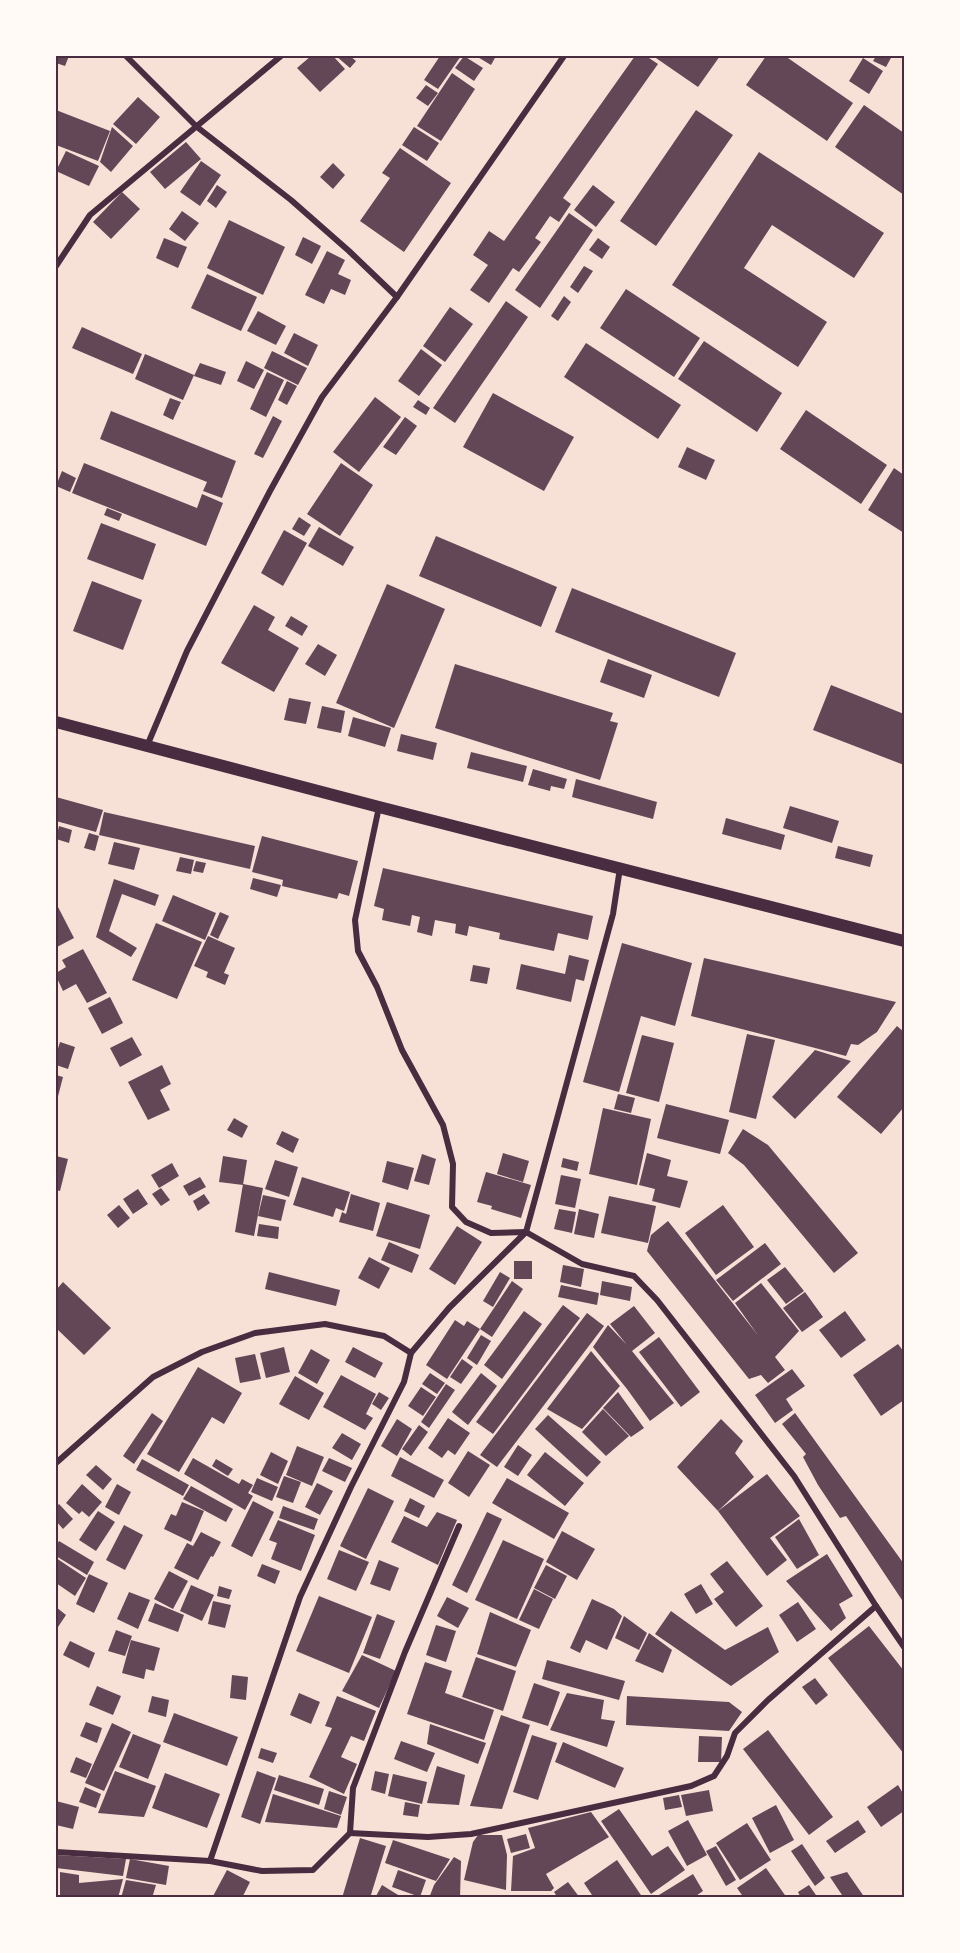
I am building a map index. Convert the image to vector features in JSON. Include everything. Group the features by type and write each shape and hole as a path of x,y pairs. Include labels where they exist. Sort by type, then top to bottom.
{"main road":[{"path":"56,722 904,941"}],"street":[{"path":"126,56 197,127 291,200 349,251 396,297"},
{"path":"56,266 90,215 281,56"},
{"path":"147,747 187,651 270,491 322,397 396,297 564,56"},
{"path":"379,807 355,920 358,951 377,987 402,1050 443,1125 453,1164 452,1208 466,1222 491,1233 526,1232 582,1264 634,1275 657,1300 794,1476 904,1647"},
{"path":"210,1861 300,1597 351,1487 404,1382 411,1353 449,1308 526,1232 613,914 620,868"},
{"path":"56,1463 153,1377 202,1352 255,1333 325,1324 384,1336 411,1353"},
{"path":"56,1852 210,1861 262,1872 313,1870 350,1833 353,1788 405,1653 459,1526"},
{"path":"350,1833 428,1837 471,1834 691,1786 714,1776 727,1756 735,1733 768,1700 876,1606"}],"building":[{"path":"58,56 69,56 65,66 56,63"},
{"path":"311,56 333,56 345,69 320,92 297,68"},
{"path":"336,56 350,56 356,61 350,68"},
{"path":"440,56 461,56 438,89 424,80"},
{"path":"464,56 483,68 474,81 455,68"},
{"path":"476,56 496,56 491,65"},
{"path":"635,56 646,56 658,64 563,198 571,204 559,222 550,216 535,238 541,242 519,272 513,268 489,303 470,290 488,265 473,255 489,231 504,241"},
{"path":"653,56 720,56 698,87"},
{"path":"766,56 785,56 853,103 827,141 746,85"},
{"path":"876,56 892,56 886,67 873,61"},
{"path":"863,58 883,71 869,94 849,81"},
{"path":"452,73 475,89 441,141 417,126"},
{"path":"426,85 438,93 428,106 416,98"},
{"path":"138,97 160,117 136,144 113,124"},
{"path":"864,105 904,133 904,195 835,147"},
{"path":"56,110 110,131 98,161 56,145"},
{"path":"696,110 733,135 656,246 620,221"},
{"path":"112,127 133,146 111,172 100,162"},
{"path":"414,127 439,143 427,161 402,145"},
{"path":"186,142 201,159 165,189 150,172"},
{"path":"400,148 451,183 404,252 360,221 390,178 382,173"},
{"path":"66,151 99,166 89,186 56,171"},
{"path":"759,152 884,233 854,278 772,225 744,268 827,322 798,367 672,285"},
{"path":"201,161 221,175 200,206 180,192"},
{"path":"333,163 345,175 333,189 320,177"},
{"path":"217,185 227,192 216,208 207,201"},
{"path":"593,185 615,202 596,227 574,210"},
{"path":"122,192 140,209 111,239 93,222"},
{"path":"182,211 199,223 185,241 169,229"},
{"path":"569,213 593,230 540,308 515,290"},
{"path":"229,220 285,247 263,295 207,268"},
{"path":"303,237 321,246 312,264 295,255"},
{"path":"164,238 187,247 178,268 156,258"},
{"path":"598,238 610,247 602,259 589,250"},
{"path":"327,251 345,260 338,274 351,280 345,295 331,289 324,304 305,295"},
{"path":"584,266 593,271 578,293 570,287"},
{"path":"207,274 257,297 241,331 191,308"},
{"path":"626,289 700,338 674,377 600,328"},
{"path":"564,296 571,302 558,321 551,316"},
{"path":"506,301 528,317 455,423 433,408"},
{"path":"450,307 473,324 445,362 423,346"},
{"path":"258,311 286,326 276,345 247,331"},
{"path":"82,327 142,354 133,374 72,348"},
{"path":"294,333 318,345 308,366 284,353"},
{"path":"704,341 782,393 757,432 678,379"},
{"path":"586,343 681,405 658,439 564,377"},
{"path":"421,349 442,365 419,396 398,381"},
{"path":"272,351 307,368 298,385 264,368"},
{"path":"145,354 194,375 183,400 135,379"},
{"path":"246,361 264,370 254,389 237,381"},
{"path":"200,363 226,372 221,385 194,376"},
{"path":"267,372 284,380 266,417 250,409"},
{"path":"287,381 297,386 287,405 278,400"},
{"path":"493,393 574,437 544,491 463,447"},
{"path":"375,397 401,417 359,472 333,452"},
{"path":"170,398 181,402 173,420 163,415"},
{"path":"418,400 430,408 426,415 413,407"},
{"path":"806,410 887,465 861,504 780,449"},
{"path":"111,411 236,461 222,498 203,491 207,482 100,439"},
{"path":"273,416 282,421 263,458 254,454"},
{"path":"405,417 417,426 396,455 383,447"},
{"path":"687,447 715,460 706,480 678,467"},
{"path":"84,463 197,508 202,494 223,503 206,546 72,493"},
{"path":"341,463 373,485 340,536 307,514"},
{"path":"894,468 904,475 904,533 868,510"},
{"path":"62,471 76,478 70,492 56,486"},
{"path":"107,508 122,514 119,521 104,515"},
{"path":"299,517 311,525 304,536 292,529"},
{"path":"101,523 156,544 143,580 87,559"},
{"path":"319,527 354,547 343,566 308,546"},
{"path":"284,530 307,543 283,586 261,573"},
{"path":"436,536 557,587 541,627 419,576"},
{"path":"92,581 142,600 123,650 73,631"},
{"path":"387,584 445,609 394,728 336,703"},
{"path":"572,588 736,653 719,697 555,632"},
{"path":"254,605 275,617 268,630 299,648 274,692 221,663"},
{"path":"291,616 308,626 302,636 285,626"},
{"path":"318,644 337,655 325,676 305,664"},
{"path":"608,659 652,675 644,698 600,682"},
{"path":"455,664 613,713 610,721 618,723 600,780 435,728"},
{"path":"831,685 904,714 904,765 813,730"},
{"path":"289,698 311,702 306,724 284,720"},
{"path":"322,706 345,711 341,733 317,728"},
{"path":"353,717 391,728 385,747 348,736"},
{"path":"401,734 437,743 433,760 397,751"},
{"path":"471,752 527,766 523,782 467,768"},
{"path":"533,769 567,779 564,789 551,786 550,791 528,785"},
{"path":"576,779 657,802 653,819 572,797"},
{"path":"56,797 103,810 96,832 56,821"},
{"path":"790,806 839,821 832,843 783,828"},
{"path":"104,812 255,846 250,869 99,835"},
{"path":"726,818 785,835 781,850 722,834"},
{"path":"59,826 72,830 69,843 56,839"},
{"path":"89,833 99,836 95,851 84,848"},
{"path":"262,836 358,861 349,896 339,893 337,899 282,886 283,880 252,872"},
{"path":"114,842 140,848 134,870 108,864"},
{"path":"838,846 873,855 870,867 835,858"},
{"path":"180,857 194,860 191,874 176,871"},
{"path":"196,861 206,863 203,873 193,871"},
{"path":"383,868 593,916 588,940 558,933 554,951 499,939 500,933 469,926 467,936 455,933 456,924 435,920 432,936 417,932 420,917 412,915 410,926 382,920 384,909 374,906"},
{"path":"253,878 281,885 277,897 250,889"},
{"path":"114,879 159,895 155,906 122,894 109,931 137,948 131,957 96,937"},
{"path":"173,895 216,913 205,940 162,921"},
{"path":"56,906 74,938 57,947"},
{"path":"220,912 229,916 218,939 210,935"},
{"path":"156,923 202,942 177,999 132,980"},
{"path":"208,936 235,948 224,973 229,975 225,985 206,977 208,972 194,966"},
{"path":"622,943 692,963 675,1026 641,1016 619,1092 583,1082"},
{"path":"83,949 107,993 87,1003 76,984 63,991 56,976 56,973 66,967 62,960"},
{"path":"569,955 589,960 584,981 576,979 571,1002 516,989 521,964 565,974"},
{"path":"704,958 896,1002 877,1032 858,1045 851,1044 846,1056 691,1016"},
{"path":"473,965 490,968 487,984 470,981"},
{"path":"110,997 123,1023 102,1034 88,1008"},
{"path":"897,1026 904,1032 904,1107 881,1134 837,1097"},
{"path":"747,1034 775,1040 756,1119 729,1112"},
{"path":"642,1035 674,1043 659,1102 626,1093"},
{"path":"132,1037 142,1055 120,1067 110,1048"},
{"path":"60,1042 75,1047 68,1069 56,1065"},
{"path":"815,1050 851,1061 795,1119 772,1097"},
{"path":"162,1065 171,1084 160,1090 170,1110 148,1120 128,1082"},
{"path":"56,1075 63,1077 56,1104"},
{"path":"618,1094 635,1098 631,1113 614,1109"},
{"path":"666,1104 729,1120 720,1154 657,1138"},
{"path":"603,1108 651,1119 637,1185 589,1174"},
{"path":"234,1118 248,1126 242,1138 227,1130"},
{"path":"743,1129 768,1145 858,1253 834,1273 744,1165 728,1153"},
{"path":"282,1131 299,1139 293,1153 276,1144"},
{"path":"503,1153 529,1161 523,1182 497,1174"},
{"path":"647,1153 671,1160 667,1176 688,1181 680,1208 652,1201 655,1189 639,1185"},
{"path":"422,1154 436,1159 429,1185 414,1181"},
{"path":"56,1156 68,1159 60,1191 56,1190"},
{"path":"223,1156 247,1160 243,1185 219,1182"},
{"path":"563,1158 579,1162 577,1171 561,1167"},
{"path":"275,1160 298,1167 289,1197 265,1189"},
{"path":"387,1161 414,1168 408,1190 382,1182"},
{"path":"172,1163 179,1176 159,1188 151,1175"},
{"path":"486,1172 531,1185 521,1218 477,1202"},
{"path":"561,1175 581,1179 575,1208 555,1204"},
{"path":"200,1177 206,1187 189,1196 183,1186"},
{"path":"302,1177 350,1192 344,1211 336,1208 333,1217 293,1205"},
{"path":"243,1184 263,1188 254,1236 235,1232"},
{"path":"161,1188 170,1200 161,1206 152,1194"},
{"path":"138,1189 148,1204 133,1214 123,1199"},
{"path":"204,1194 210,1203 198,1211 193,1201"},
{"path":"351,1194 380,1203 373,1231 339,1222 342,1212 346,1214"},
{"path":"263,1195 286,1200 281,1221 258,1216"},
{"path":"609,1196 656,1206 648,1243 601,1233"},
{"path":"387,1202 430,1215 420,1249 376,1236"},
{"path":"119,1205 130,1218 118,1228 107,1215"},
{"path":"723,1205 754,1247 716,1275 685,1233"},
{"path":"559,1209 576,1212 572,1233 554,1229"},
{"path":"579,1209 599,1214 594,1238 574,1234"},
{"path":"668,1221 757,1334 735,1303 761,1283 799,1331 775,1357 785,1370 768,1383 761,1375 749,1379 647,1251 651,1235"},
{"path":"259,1224 279,1227 278,1239 257,1236"},
{"path":"457,1226 482,1242 455,1285 429,1269"},
{"path":"389,1242 419,1255 412,1273 381,1260"},
{"path":"765,1243 781,1264 733,1301 716,1280"},
{"path":"369,1257 390,1268 379,1289 358,1278"},
{"path":"514,1261 532,1261 532,1279 514,1279"},
{"path":"563,1265 584,1269 581,1287 560,1282"},
{"path":"785,1267 804,1291 786,1304 767,1280"},
{"path":"269,1272 340,1290 336,1306 265,1289"},
{"path":"500,1272 510,1278 493,1307 483,1301"},
{"path":"512,1281 523,1289 492,1337 480,1329"},
{"path":"602,1281 632,1287 630,1301 600,1295"},
{"path":"63,1282 111,1328 84,1355 56,1328 56,1290"},
{"path":"561,1285 599,1293 597,1305 558,1297"},
{"path":"805,1292 823,1317 802,1332 783,1308"},
{"path":"563,1305 580,1318 493,1434 476,1422"},
{"path":"634,1306 655,1333 632,1351 674,1403 650,1421 593,1347 608,1325 627,1345 610,1324"},
{"path":"524,1311 542,1324 502,1379 484,1365"},
{"path":"845,1311 866,1340 841,1358 819,1330"},
{"path":"587,1313 604,1326 497,1467 480,1455"},
{"path":"455,1320 464,1326 467,1321 480,1329 447,1379 426,1365"},
{"path":"481,1335 491,1341 477,1365 467,1358"},
{"path":"659,1337 700,1392 681,1407 639,1352"},
{"path":"898,1344 904,1352 904,1400 881,1416 853,1375"},
{"path":"284,1347 290,1372 266,1378 260,1353"},
{"path":"353,1347 383,1363 375,1378 345,1362"},
{"path":"311,1349 330,1360 317,1384 298,1373"},
{"path":"591,1351 620,1386 582,1429 547,1409"},
{"path":"255,1354 261,1379 240,1383 235,1358"},
{"path":"462,1359 473,1367 461,1384 450,1377"},
{"path":"198,1367 242,1393 224,1424 212,1417 179,1472 147,1454"},
{"path":"792,1369 805,1386 786,1399 793,1410 775,1423 755,1395"},
{"path":"430,1373 445,1383 437,1394 422,1384"},
{"path":"481,1373 497,1386 468,1425 452,1412"},
{"path":"341,1375 376,1394 366,1414 373,1418 365,1430 323,1407"},
{"path":"295,1376 324,1393 309,1420 279,1404"},
{"path":"446,1384 455,1390 429,1428 421,1422"},
{"path":"421,1387 436,1397 423,1416 408,1406"},
{"path":"379,1392 389,1398 381,1410 372,1404"},
{"path":"618,1392 644,1428 631,1437 603,1408"},
{"path":"603,1409 629,1436 606,1456 582,1432"},
{"path":"152,1413 163,1421 134,1464 123,1456"},
{"path":"795,1413 904,1564 904,1603 846,1516 840,1518 803,1457 806,1454 782,1424"},
{"path":"548,1415 601,1462 587,1477 535,1429"},
{"path":"448,1418 470,1433 455,1455 448,1450 442,1458 428,1448"},
{"path":"397,1419 412,1429 397,1456 381,1446"},
{"path":"721,1419 743,1441 735,1453 754,1477 718,1511 677,1467"},
{"path":"419,1425 428,1432 411,1456 402,1449"},
{"path":"342,1433 361,1444 352,1460 332,1448"},
{"path":"518,1445 532,1455 518,1476 504,1467"},
{"path":"297,1446 324,1457 312,1486 286,1475"},
{"path":"468,1451 490,1465 469,1497 448,1483"},
{"path":"271,1452 288,1461 278,1484 260,1475"},
{"path":"545,1452 584,1483 565,1506 527,1475"},
{"path":"400,1457 444,1480 434,1498 391,1476"},
{"path":"193,1458 239,1484 242,1479 253,1485 248,1493 253,1496 245,1510 184,1474"},
{"path":"329,1458 352,1468 345,1482 322,1471"},
{"path":"142,1459 189,1485 183,1496 136,1470"},
{"path":"216,1459 233,1469 228,1476 212,1466"},
{"path":"96,1465 112,1479 103,1490 86,1475"},
{"path":"767,1474 800,1516 770,1538 787,1560 767,1576 718,1511"},
{"path":"284,1476 301,1482 293,1503 276,1497"},
{"path":"257,1478 278,1487 272,1501 251,1492"},
{"path":"507,1478 569,1513 554,1539 492,1503"},
{"path":"317,1483 333,1491 320,1515 305,1507"},
{"path":"82,1484 102,1502 89,1517 82,1511 79,1514 66,1503"},
{"path":"117,1484 131,1492 119,1515 105,1507"},
{"path":"191,1486 233,1509 226,1522 183,1499"},
{"path":"368,1488 394,1501 366,1559 340,1546"},
{"path":"410,1498 425,1506 419,1518 404,1511"},
{"path":"253,1501 274,1512 252,1557 231,1546"},
{"path":"182,1502 204,1511 191,1542 164,1529 171,1514 176,1516"},
{"path":"59,1504 73,1519 63,1529 56,1521 56,1507"},
{"path":"283,1506 318,1519 314,1530 279,1518"},
{"path":"98,1511 115,1522 96,1551 79,1540"},
{"path":"437,1512 457,1520 438,1565 391,1542 404,1516 427,1527"},
{"path":"487,1512 502,1519 467,1593 452,1585"},
{"path":"799,1519 819,1555 797,1569 775,1537"},
{"path":"278,1520 315,1535 301,1571 271,1559 277,1543 269,1540"},
{"path":"124,1525 143,1535 125,1570 106,1560"},
{"path":"562,1531 595,1549 577,1580 546,1562"},
{"path":"201,1532 221,1542 198,1580 174,1568 187,1543 193,1546"},
{"path":"503,1540 544,1559 517,1619 475,1600"},
{"path":"59,1541 94,1562 87,1575 56,1556 56,1546"},
{"path":"339,1550 369,1562 356,1591 327,1579"},
{"path":"827,1554 853,1596 839,1604 846,1618 831,1631 786,1581"},
{"path":"56,1558 86,1578 75,1596 56,1583"},
{"path":"379,1560 399,1568 390,1591 370,1584"},
{"path":"727,1561 763,1606 736,1627 714,1599 724,1592 710,1574"},
{"path":"262,1564 280,1571 275,1584 257,1576"},
{"path":"546,1565 567,1576 555,1599 534,1588"},
{"path":"169,1571 188,1581 173,1609 154,1599"},
{"path":"89,1574 108,1583 94,1613 76,1604"},
{"path":"701,1584 713,1604 696,1614 684,1594"},
{"path":"191,1585 214,1595 202,1621 180,1611"},
{"path":"219,1586 232,1590 229,1599 217,1596"},
{"path":"534,1589 553,1599 539,1629 519,1620"},
{"path":"129,1592 150,1600 138,1629 117,1619"},
{"path":"319,1596 372,1617 349,1673 296,1651"},
{"path":"447,1597 469,1608 458,1628 437,1616"},
{"path":"592,1599 614,1609 622,1616 607,1650 586,1640 580,1653 570,1648"},
{"path":"213,1601 231,1605 225,1628 208,1624"},
{"path":"798,1602 816,1629 797,1642 779,1615"},
{"path":"155,1603 184,1615 178,1632 148,1621"},
{"path":"56,1607 66,1615 56,1630"},
{"path":"671,1611 725,1650 768,1627 779,1652 731,1686 655,1634"},
{"path":"490,1612 531,1630 516,1667 477,1654"},
{"path":"377,1614 395,1621 380,1659 363,1653"},
{"path":"624,1616 647,1633 639,1650 615,1638"},
{"path":"436,1625 456,1631 446,1662 426,1655"},
{"path":"869,1626 904,1671 904,1754 828,1658"},
{"path":"116,1630 132,1636 125,1656 108,1651"},
{"path":"649,1633 672,1650 663,1673 635,1661"},
{"path":"131,1640 160,1648 154,1671 146,1669 144,1679 122,1673"},
{"path":"70,1641 95,1653 89,1668 63,1655"},
{"path":"362,1655 396,1671 379,1708 342,1691"},
{"path":"476,1657 516,1671 503,1711 462,1697"},
{"path":"547,1660 625,1681 619,1700 542,1679"},
{"path":"425,1662 452,1671 445,1693 494,1710 484,1740 407,1714"},
{"path":"232,1675 248,1677 246,1700 230,1698"},
{"path":"815,1678 828,1695 816,1705 802,1687"},
{"path":"534,1683 560,1692 548,1726 522,1718"},
{"path":"97,1686 121,1696 113,1715 89,1705"},
{"path":"299,1693 320,1702 311,1724 290,1715"},
{"path":"567,1693 604,1700 601,1719 615,1721 607,1747 550,1730"},
{"path":"152,1696 169,1700 166,1717 148,1712"},
{"path":"337,1696 376,1711 364,1741 351,1736 341,1757 357,1764 344,1794 309,1777 332,1728 325,1726"},
{"path":"627,1696 729,1702 742,1712 729,1731 626,1725"},
{"path":"174,1713 238,1737 227,1766 163,1742"},
{"path":"501,1715 530,1725 502,1809 470,1806"},
{"path":"86,1722 102,1728 97,1743 80,1736"},
{"path":"112,1723 131,1732 104,1791 85,1783"},
{"path":"430,1724 486,1743 478,1764 427,1744"},
{"path":"768,1730 833,1817 809,1835 743,1749"},
{"path":"133,1734 161,1745 148,1779 119,1767"},
{"path":"532,1735 557,1743 538,1800 513,1792"},
{"path":"699,1736 722,1737 721,1762 698,1762"},
{"path":"401,1741 435,1753 427,1772 394,1759"},
{"path":"563,1742 624,1768 615,1788 555,1762"},
{"path":"261,1748 277,1753 273,1763 258,1758"},
{"path":"76,1757 92,1764 86,1778 70,1772"},
{"path":"437,1766 465,1775 459,1805 427,1803"},
{"path":"115,1771 156,1786 144,1817 98,1813"},
{"path":"257,1771 276,1778 260,1824 241,1817"},
{"path":"375,1771 389,1774 385,1794 371,1790"},
{"path":"165,1773 220,1794 207,1828 152,1808"},
{"path":"393,1774 427,1782 422,1804 388,1796"},
{"path":"279,1775 324,1789 319,1805 274,1790"},
{"path":"898,1785 904,1795 904,1811 881,1827 867,1807"},
{"path":"85,1787 101,1794 96,1808 79,1802"},
{"path":"709,1790 713,1811 686,1816 681,1795"},
{"path":"329,1791 347,1797 341,1815 324,1809"},
{"path":"273,1794 341,1816 337,1828 265,1822"},
{"path":"679,1795 682,1807 665,1810 663,1798"},
{"path":"56,1801 79,1807 73,1829 56,1825"},
{"path":"405,1802 420,1805 418,1817 403,1815"},
{"path":"776,1805 794,1840 770,1853 752,1818"},
{"path":"619,1809 652,1856 668,1846 685,1870 651,1894 601,1821"},
{"path":"591,1812 609,1837 546,1874 554,1888 551,1891 511,1891 513,1856 535,1848 528,1828"},
{"path":"688,1820 707,1855 687,1866 668,1831"},
{"path":"858,1820 866,1832 835,1853 826,1841"},
{"path":"747,1823 771,1860 740,1880 716,1843"},
{"path":"526,1834 530,1848 511,1853 507,1839"},
{"path":"478,1835 502,1835 507,1855 506,1890 464,1880 473,1842"},
{"path":"360,1838 386,1846 370,1898 342,1898"},
{"path":"393,1840 450,1859 436,1881 385,1863"},
{"path":"802,1844 825,1878 815,1886 791,1851"},
{"path":"716,1846 736,1880 726,1886 706,1851"},
{"path":"56,1855 126,1859 123,1876 56,1868"},
{"path":"454,1857 461,1861 460,1898 429,1898 434,1885"},
{"path":"130,1859 169,1866 166,1885 126,1878"},
{"path":"617,1860 643,1898 594,1898 584,1883"},
{"path":"766,1868 787,1898 744,1898 737,1888"},
{"path":"227,1870 250,1882 242,1898 212,1898"},
{"path":"398,1870 426,1880 420,1897 392,1887"},
{"path":"60,1872 79,1875 79,1883 123,1879 118,1898 60,1898"},
{"path":"847,1872 865,1898 844,1898 830,1877"},
{"path":"693,1874 703,1891 693,1898 654,1898"},
{"path":"126,1880 156,1885 152,1898 121,1898"},
{"path":"568,1882 580,1898 558,1898 554,1892"},
{"path":"382,1885 403,1898 375,1898"},
{"path":"809,1885 818,1898 801,1898 798,1892"}]}
